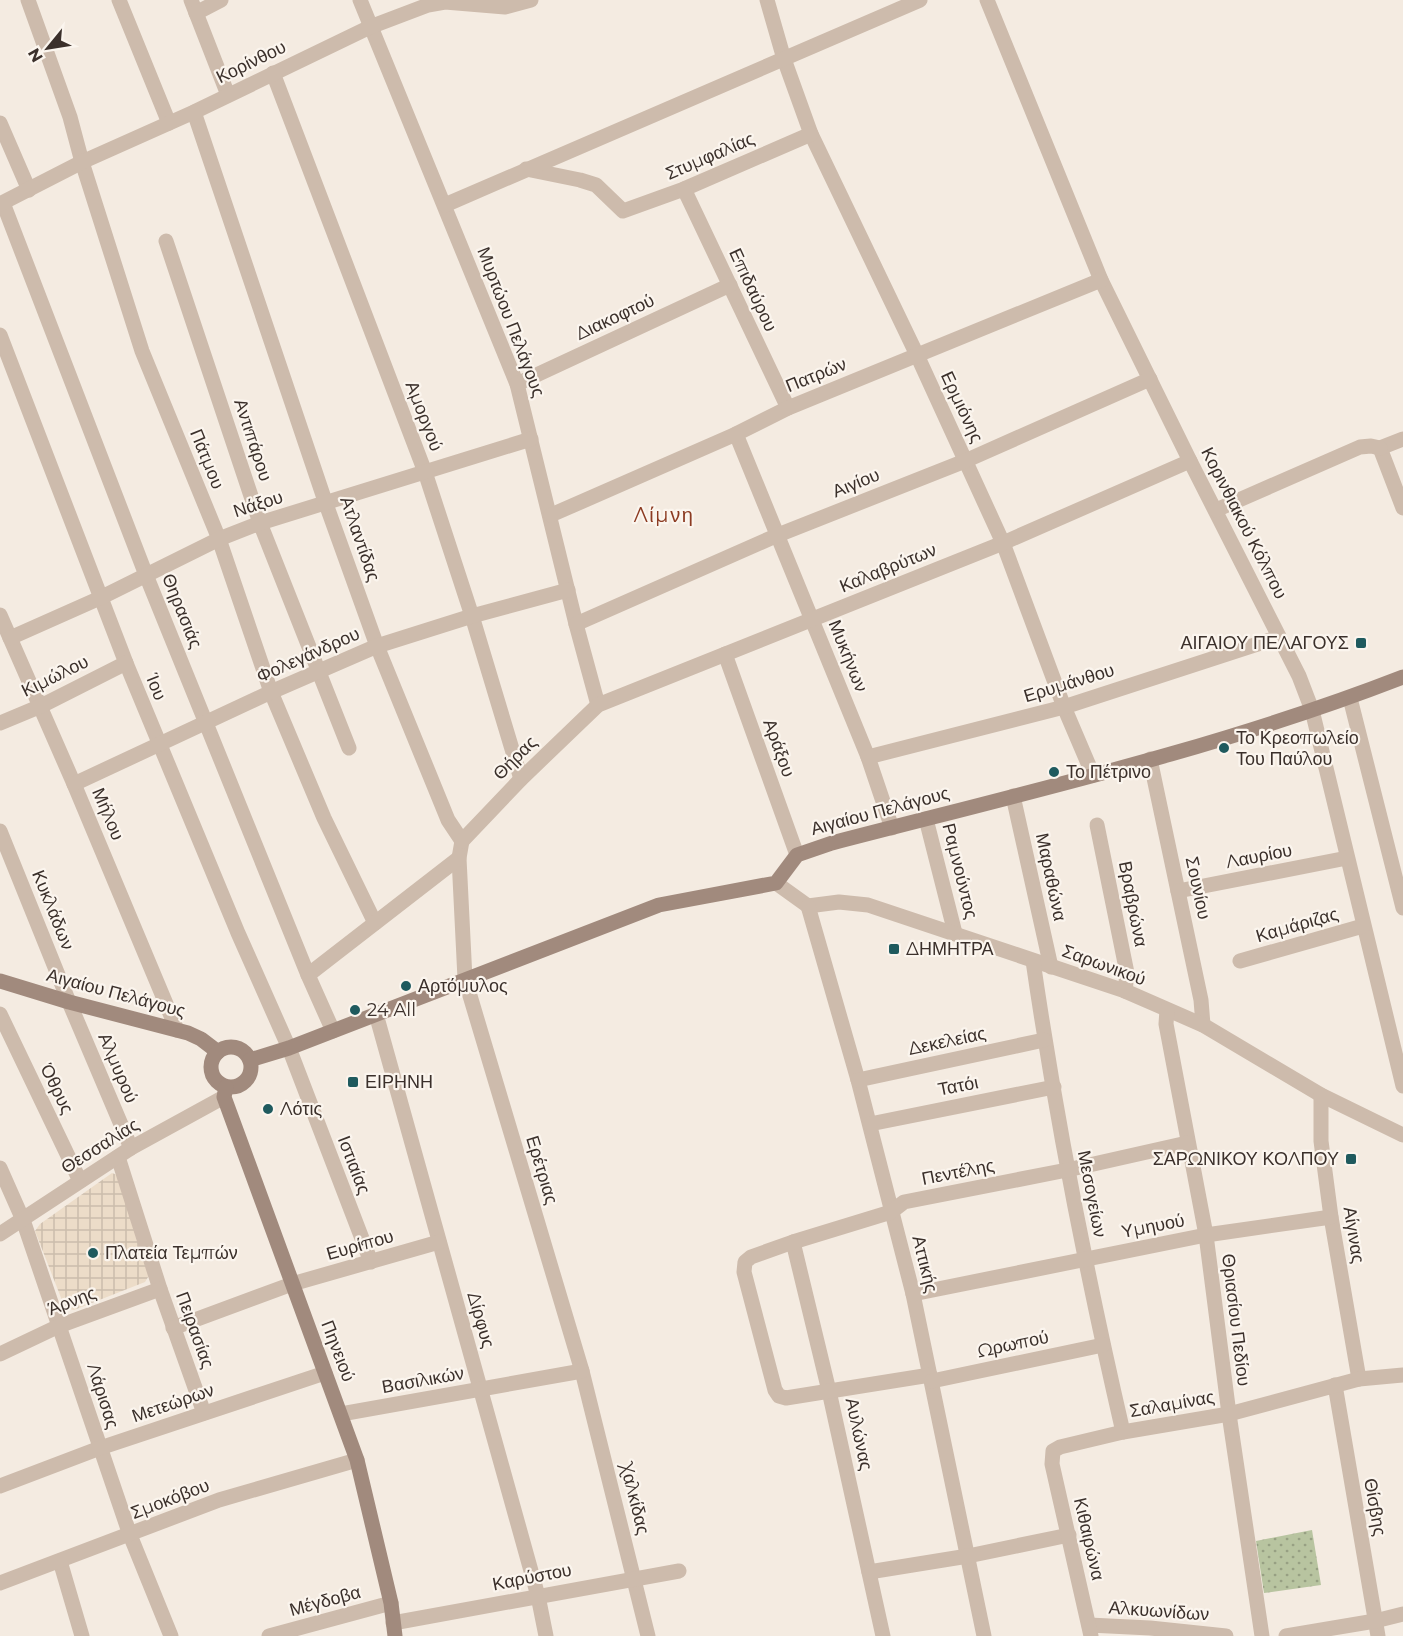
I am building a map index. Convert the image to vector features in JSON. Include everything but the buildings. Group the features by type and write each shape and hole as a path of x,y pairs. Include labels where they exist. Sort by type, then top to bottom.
{"main road":[{"name":"Αιγαίου Πελάγους","path":"776,883 797,855 1150,759 1350,698 1403,677"},
{"path":"250,1060 333,1031 659,905 776,883"},
{"name":"Αιγαίου Πελάγους","path":"0,981 69,1002 177,1030 192,1035 218,1052"},
{"path":"218,1052 228,1047 239,1049 250,1060 251,1071 246,1081 225,1092"},
{"name":"Πηνειού","path":"218,1052 211,1062 212,1075 225,1092 357,1460 391,1603 394,1630"}],"street":[{"name":"Πάτμου","path":"28,0 66,106 142,351 219,538 272,692 324,818 375,923"},
{"path":"119,0 169,123"},
{"path":"221,0 193,6 228,95"},
{"name":"Μυρτώου Πελάγους","path":"360,0 517,384 598,705"},
{"name":"Κορίνθου","path":"1,204 82,162 194,112 370,27 428,5 445,2 504,7 531,0"},
{"name":"Ερμιόνης","path":"767,0 784,59 811,134 917,355 1003,543 1064,707 1093,775"},
{"path":"445,205 920,0"},
{"name":"Κορινθιακού Κόλπου","path":"987,0 1101,280 1299,676 1312,710 1403,1086"},
{"name":"Αμοργού","path":"273,73 424,472 472,616 521,779"},
{"name":"Ατλαντίδας","path":"194,112 326,504 377,646 447,820 462,841"},
{"path":"0,123 29,190"},
{"name":"Στυμφαλίας","path":"526,169 596,185 623,211 684,189 811,134"},
{"name":"Επιδαύρου","path":"684,189 788,408"},
{"name":"Θηρασιάς","path":"1,204 146,574 308,975 333,1031"},
{"name":"Αντιπάρου","path":"166,241 260,523 349,748"},
{"name":"Πατρών","path":"551,515 736,434 788,408 1101,280"},
{"name":"Διακοφτού","path":"517,384 730,285"},
{"name":"Ίου","path":"0,335 100,598 159,745 288,1048"},
{"name":"Αιγίου","path":"576,624 778,535 965,460 1150,379"},
{"name":"Μυκήνων","path":"736,434 868,757 892,828"},
{"name":"Νάξου","path":"10,638 100,598 219,538 260,523 531,439"},
{"path":"1216,510 1360,447 1380,448 1403,439"},
{"path":"1380,448 1403,508"},
{"name":"Καλαβρύτων","path":"598,705 1003,543 1190,461"},
{"name":"Φολεγάνδρου","path":"74,784 377,646 472,616 568,590"},
{"name":"Μήλου","path":"0,615 41,706 177,1030"},
{"name":"Ερυμάνθου","path":"868,757 1064,707 1279,637"},
{"name":"Αράξου","path":"725,654 797,855"},
{"name":"Κιμώλου","path":"0,723 41,706 126,663"},
{"path":"1350,698 1403,908"},
{"name":"Θήρας","path":"462,841 521,779 598,705"},
{"name":"Σουνίου","path":"1150,759 1201,1000 1203,1025"},
{"name":"Μαραθώνα","path":"1013,796 1051,967"},
{"name":"Ραμνούντος","path":"926,819 955,933"},
{"name":"Βραβρώνα","path":"1097,825 1127,974 1125,992"},
{"name":"Κυκλάδων","path":"0,831 69,1002"},
{"path":"462,841 459,858 465,979"},
{"path":"308,975 459,858"},
{"name":"Λαυρίου","path":"1178,891 1347,858"},
{"path":"776,883 808,906"},
{"name":"Σαρωνικού","path":"808,906 839,902 868,905 1125,992 1203,1025 1322,1095 1403,1135"},
{"name":"Αττικής","path":"808,906 870,1124 913,1294 984,1636"},
{"name":"Καμάριζας","path":"1240,961 1363,926"},
{"name":"Μεσογείων","path":"1033,961 1044,1040 1084,1259 1123,1432"},
{"name":"Ερέτριας","path":"465,979 582,1371"},
{"name":"Αλμυρού","path":"69,1002 131,1148"},
{"name":"Θριασίου Πεδίου","path":"1167,1010 1166,1024 1206,1235 1229,1414 1262,1636"},
{"name":"Όθρυς","path":"0,1014 80,1180"},
{"name":"Δίρφυς","path":"376,1014 538,1596 546,1636"},
{"name":"Δεκελείας","path":"858,1080 1044,1040"},
{"name":"Ιστιαίας","path":"288,1048 371,1262"},
{"name":"Τατόι","path":"870,1124 1054,1087"},
{"name":"Θεσσαλίας","path":"0,1234 80,1180 225,1092"},
{"name":"Αίγινας","path":"1322,1095 1321,1141 1331,1217 1359,1379"},
{"name":"Πεντέλης","path":"779,1396 774,1390 744,1272 745,1262 751,1257 891,1212 904,1202 1067,1170 1187,1143"},
{"name":"Πειρασίας","path":"118,1157 173,1328 204,1413"},
{"name":"Λάρισας","path":"0,1168 23,1220 130,1535 171,1636"},
{"name":"Υμηυού","path":"913,1294 1206,1235 1331,1217"},
{"name":"Ευρίπου","path":"173,1328 292,1284 439,1242"},
{"name":"Αυλώνας","path":"793,1242 830,1391 883,1636"},
{"name":"Άρνης","path":"0,1354 59,1326 160,1289"},
{"name":"Ωρωπού","path":"779,1396 786,1398 931,1378 1103,1345"},
{"name":"Βασιλικών","path":"341,1414 582,1371"},
{"name":"Χαλκίδας","path":"582,1371 648,1636"},
{"name":"Μετεώρων","path":"0,1486 100,1449 325,1372"},
{"name":"Σαλαμίνας","path":"1053,1451 1060,1447 1123,1432 1229,1414 1359,1379 1403,1375"},
{"name":"Θίσβης","path":"1335,1385 1376,1629"},
{"name":"Κιθαιρώνα","path":"1053,1451 1052,1464 1090,1631"},
{"name":"Σμοκόβου","path":"0,1583 219,1500 357,1460"},
{"path":"869,1572 968,1556 1069,1535"},
{"path":"60,1561 82,1636"},
{"name":"Καρύστου","path":"394,1630 538,1596 678,1571"},
{"name":"Μέγδοβα","path":"269,1636 391,1603"},
{"path":"1286,1636 1376,1629 1403,1614"},
{"name":"Αλκυωνίδων","path":"1090,1631 1226,1636"}],"green space":[{"path":"1312,1530 1321,1585 1264,1593 1256,1541"}],"shaded area":[{"name":"Πλατεία Τεμπών","path":"112,1173 120,1176 150,1274 145,1282 74,1310 65,1308 35,1231 40,1224"}],"place":[{"name":"ΑΙΓΑΙΟΥ ΠΕΛΑΓΟΥΣ","path":"1361,643"},
{"name":"Το Κρεοπωλείο Του Παύλου","path":"1224,748"},
{"name":"Το Πέτρινο","path":"1054,772"},
{"name":"ΔΗΜΗΤΡΑ","path":"894,949"},
{"name":"Αρτόμυλος","path":"406,986"},
{"name":"24 All","path":"355,1010"},
{"name":"ΕΙΡΗΝΗ","path":"353,1082"},
{"name":"Λότις","path":"268,1109"},
{"name":"ΣΑΡΩΝΙΚΟΥ ΚΟΛΠΟΥ","path":"1351,1159"},
{"name":"Πλατεία Τεμπών","path":"93,1253"}],"district":[{"name":"Λίμνη","path":"664,515"}]}
